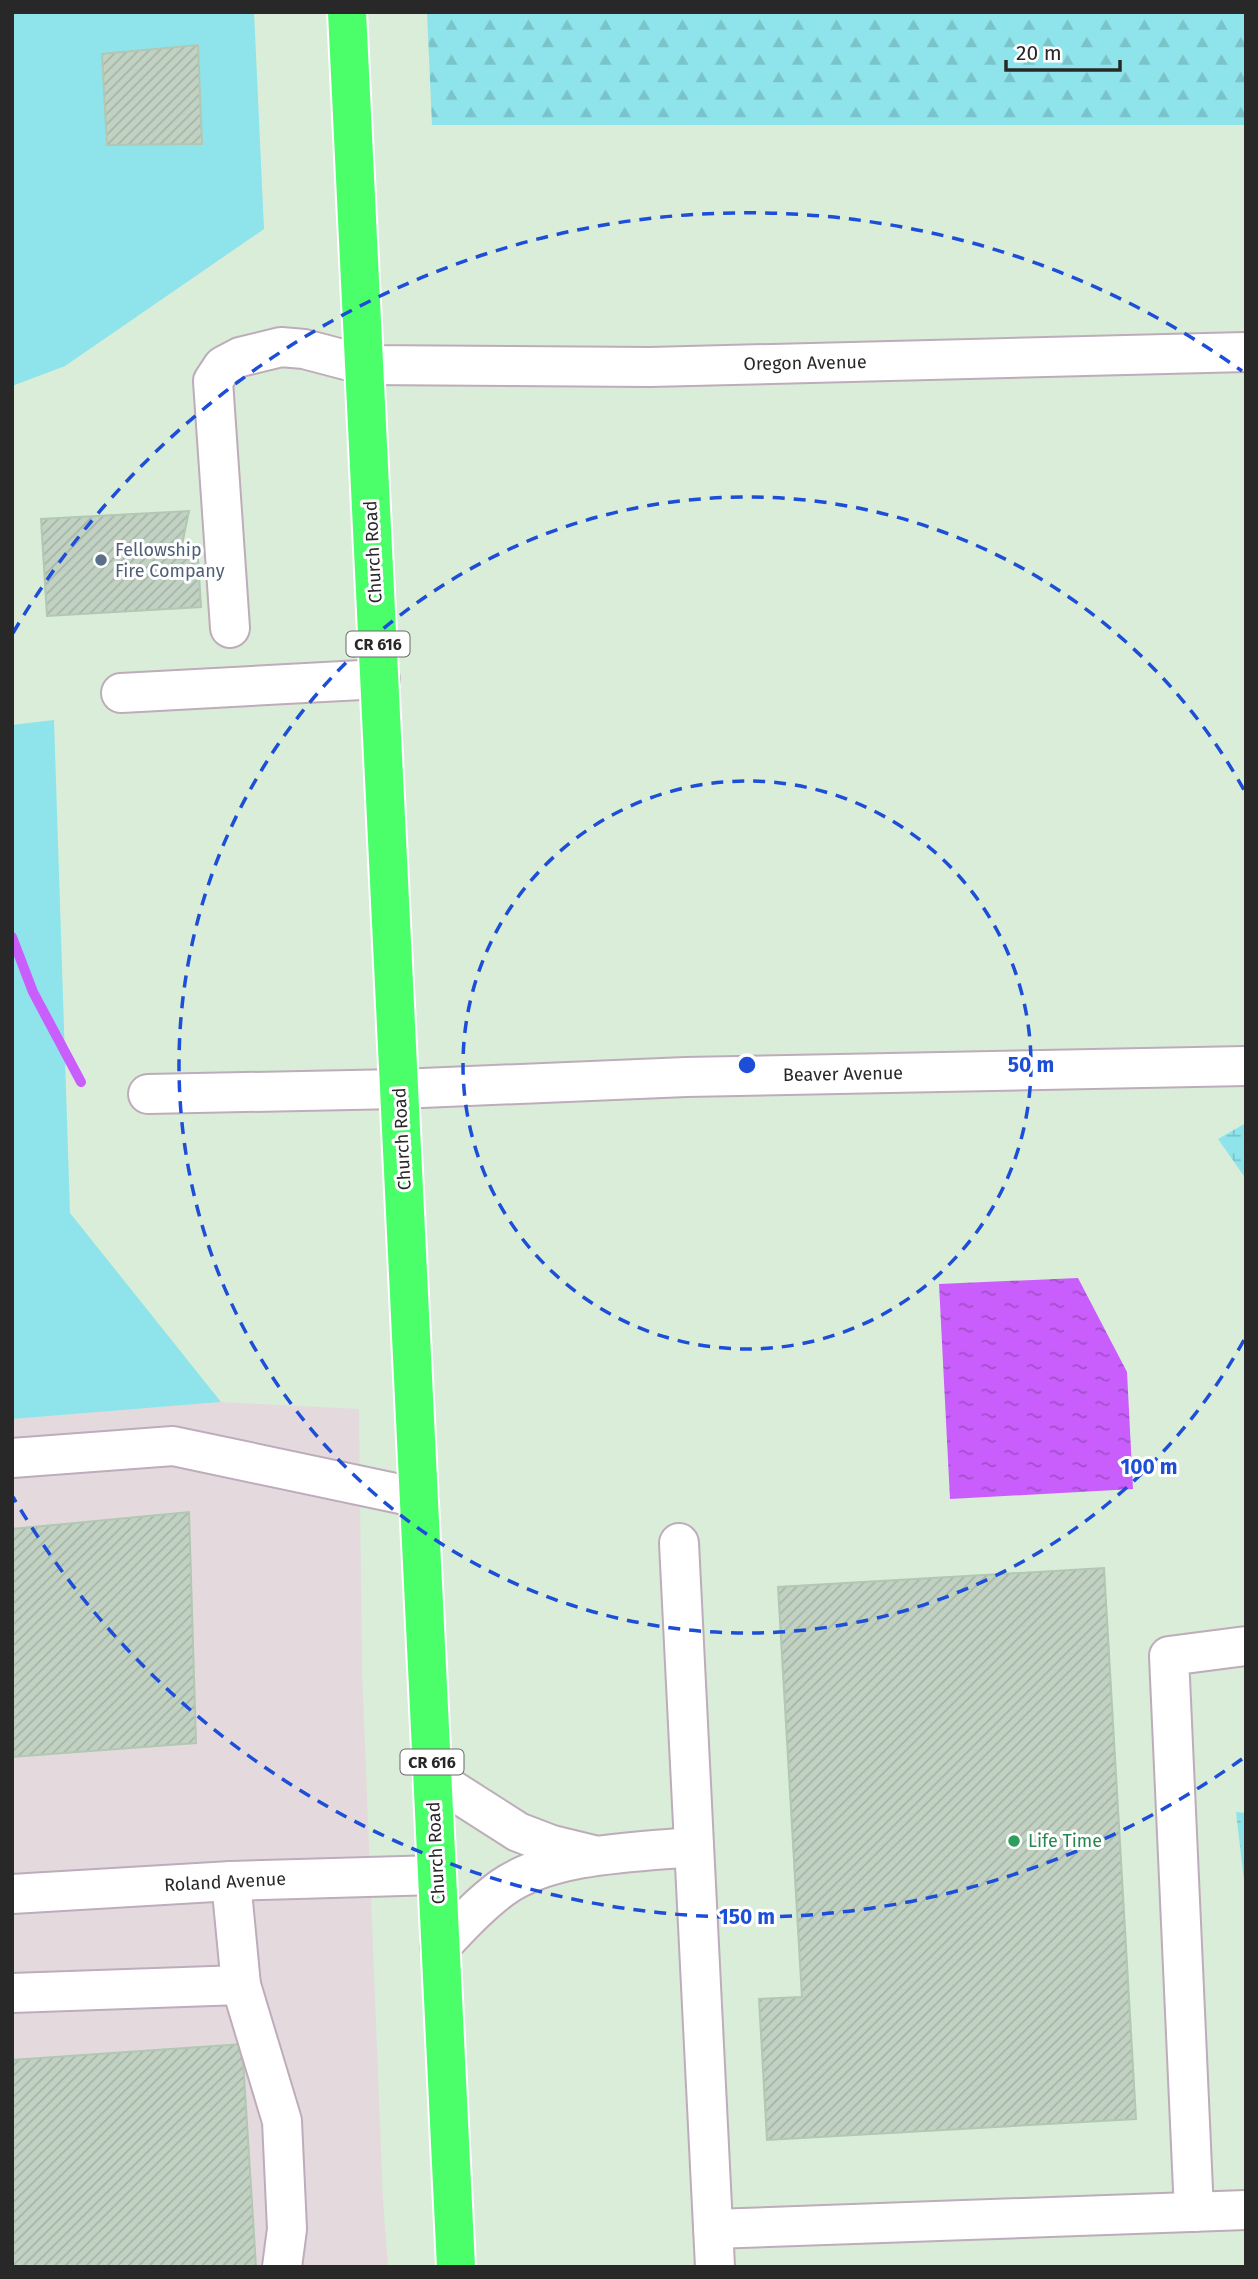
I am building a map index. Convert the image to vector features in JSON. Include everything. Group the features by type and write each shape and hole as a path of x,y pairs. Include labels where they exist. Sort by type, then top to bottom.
{"main road":[{"name":"Church Road","path":"347,12 456,2267"}],"street":[{"name":"Oregon Avenue","path":"230,628 213,381 223,366 240,357 281,347 304,349 365,365 650,367 1246,352"},
{"path":"121,693 380,679"},
{"name":"Beaver Avenue","path":"148,1094 399,1089 686,1077 1246,1066"},
{"path":"12,1458 173,1446 419,1498"},
{"path":"679,1543 715,2267"},
{"path":"1194,2212 1169,1656 1246,1646"},
{"path":"432,1777 518,1832 552,1845 596,1856"},
{"path":"440,1947 475,1910 504,1886 536,1871 596,1856 694,1847"},
{"name":"Roland Avenue","path":"12,1894 231,1881 437,1875"},
{"path":"231,1881 242,1985 282,2121 287,2229 282,2267"},
{"path":"12,1993 242,1985"},
{"path":"713,2229 1246,2210"}],"shaded area":[{"path":"220,1402 359,1409 362,1671 388,2267 12,2267 12,1419"}],"green space":[{"path":"12,12 254,12 264,229 65,366 12,386"},
{"path":"427,12 1246,12 1246,125 432,125"},
{"path":"54,720 70,1213 221,1402 12,1419 12,725"},
{"path":"1246,1123 1246,1179 1218,1139"},
{"path":"1236,1812 1246,1813 1246,1898"}],"water":[{"path":"1078,1278 1127,1372 1133,1489 950,1499 939,1284"}],"building":[{"path":"198,45 202,144 107,145 102,54"},
{"path":"189,511 179,559 198,558 201,607 47,616 41,519"},
{"path":"189,1512 196,1743 12,1757 12,1529"},
{"path":"1104,1568 1136,2119 767,2140 759,1999 802,1997 778,1587"},
{"path":"242,2044 256,2267 12,2267 12,2060"}],"waterway":[{"path":"12,937 33,992 81,1082"}],"place":[{"name":"Fellowship Fire Company","path":"101,560"},
{"name":"Life Time","path":"1014,1841"}]}
